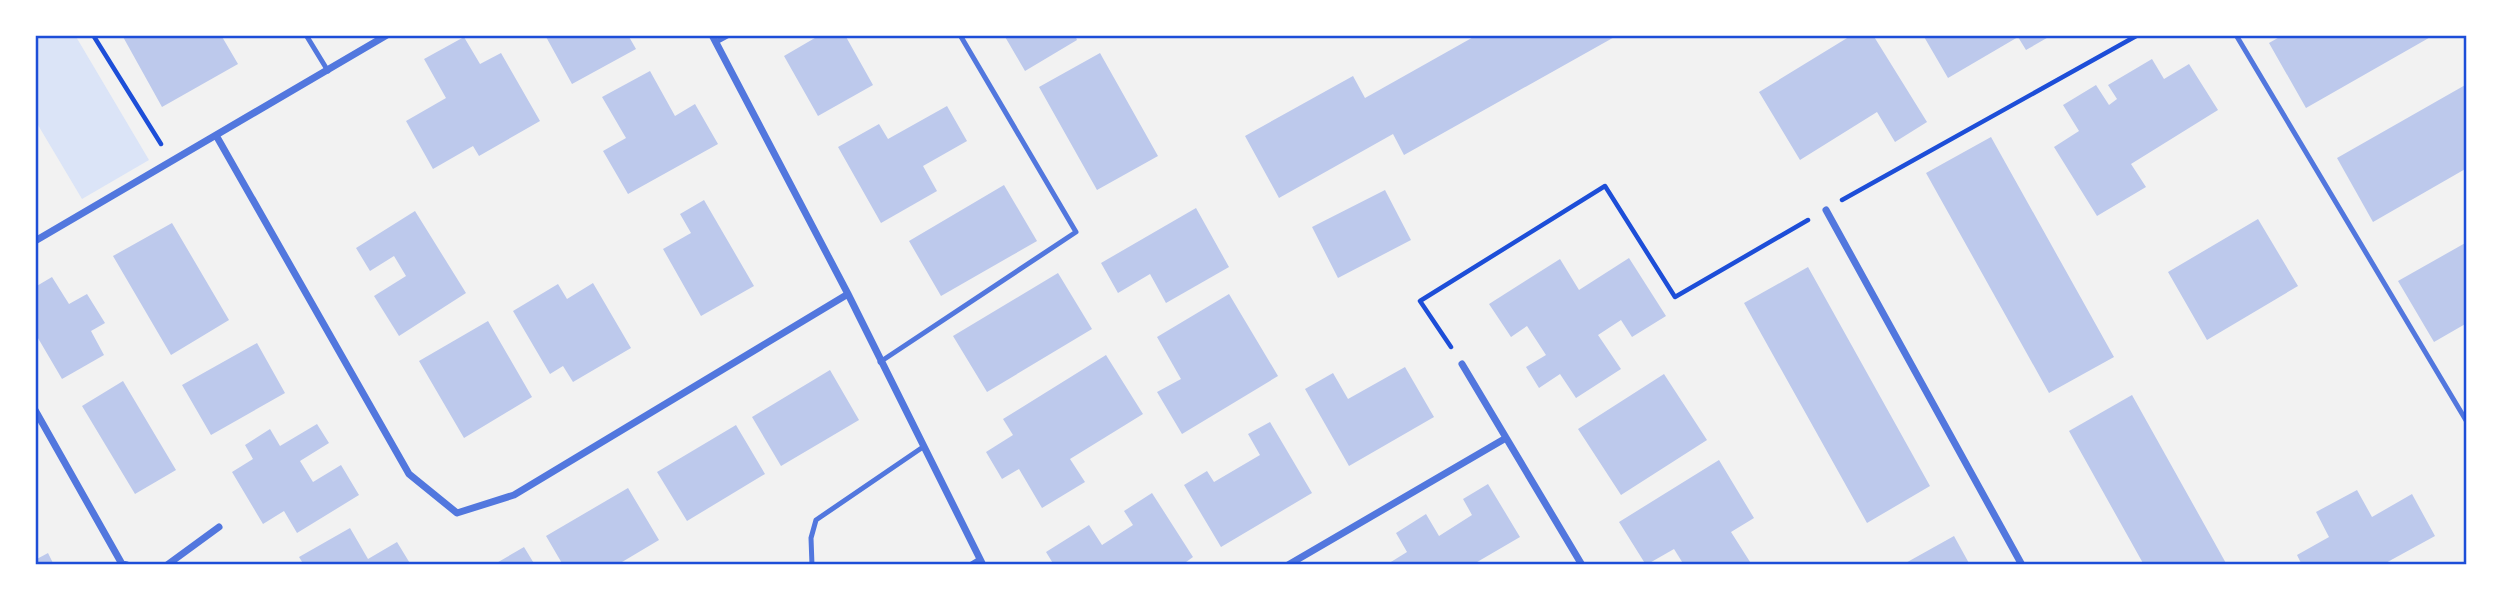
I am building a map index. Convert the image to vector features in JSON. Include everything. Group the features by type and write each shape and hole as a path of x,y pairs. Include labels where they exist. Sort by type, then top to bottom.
{"street":[{"path":"35,241 217,137 387,35"},
{"path":"714,38 848,294 981,562"},
{"path":"217,137 409,474 457,513 514,495 848,294"},
{"path":"1826,210 2022,565"},
{"path":"1462,364 1582,565"},
{"path":"35,410 122,564 127,565"},
{"path":"1288,565 1506,438"},
{"path":"167,565 219,527"}],"lane":[{"path":"306,35 328,71"},
{"path":"714,38 729,35"},
{"path":"880,362 1076,232 960,35"},
{"path":"2236,35 2467,422"},
{"path":"813,565 811,538 816,520 923,447"},
{"path":"970,565 981,562"}],"path":[{"path":"93,35 172,163"},
{"path":"1462,364 1420,300 1605,186 1675,297 2138,35"}],"shaded area":[{"path":"35,35 75,35 149,160 82,199 35,120"}],"building":[{"path":"122,35 221,35 238,64 162,107"},
{"path":"545,35 628,35 636,49 572,84"},
{"path":"820,35 845,35 873,85 818,116 784,56"},
{"path":"1004,35 1075,35 1077,40 1025,71"},
{"path":"1477,35 1618,35 1404,155 1393,134 1279,198 1245,136 1353,76 1365,98"},
{"path":"1852,35 1873,35 1927,122 1895,142 1877,112 1800,160 1759,92"},
{"path":"1923,35 2052,35 2026,50 2018,37 1948,78"},
{"path":"2283,35 2434,35 2306,108 2269,43"},
{"path":"464,37 480,64 501,53 540,121 479,156 473,146 433,169 406,121 446,98 424,59"},
{"path":"1100,53 1158,156 1097,190 1039,87"},
{"path":"2152,59 2164,79 2189,64 2218,110 2131,164 2146,187 2097,216 2054,147 2079,131 2063,105 2096,85 2109,105 2117,99 2108,85"},
{"path":"650,71 675,116 695,104 718,144 628,194 603,151 626,138 602,97"},
{"path":"2467,84 2467,168 2373,222 2337,158"},
{"path":"947,106 967,141 923,166 937,191 881,223 838,147 879,124 888,139"},
{"path":"1991,137 2114,357 2049,393 1926,173"},
{"path":"1004,185 1037,241 941,296 909,241"},
{"path":"1385,190 1411,240 1338,278 1312,227"},
{"path":"704,200 754,286 701,316 663,249 691,233 680,214"},
{"path":"1196,208 1229,267 1166,303 1150,274 1118,293 1101,263"},
{"path":"415,211 466,293 399,336 374,296 406,276 394,256 370,271 356,248"},
{"path":"2258,219 2298,286 2207,340 2168,272"},
{"path":"172,223 229,320 171,355 113,256"},
{"path":"2467,242 2467,323 2434,342 2398,281"},
{"path":"1629,258 1666,316 1632,337 1621,320 1598,335 1621,369 1576,398 1560,374 1539,388 1526,367 1546,355 1527,326 1511,337 1489,304 1560,259 1579,290"},
{"path":"1808,267 1930,486 1867,523 1744,303"},
{"path":"1058,273 1092,329 987,392 953,336"},
{"path":"52,277 69,304 87,294 105,323 91,331 104,355 62,379 35,333 35,287"},
{"path":"593,283 631,348 573,382 563,366 550,374 513,311 558,284 567,299"},
{"path":"1229,294 1278,376 1182,434 1157,392 1181,379 1157,337"},
{"path":"488,321 532,397 464,438 419,361"},
{"path":"257,343 285,393 211,435 182,385"},
{"path":"1106,355 1143,414 1070,459 1085,482 1042,508 1019,469 1002,479 986,452 1013,435 1003,419"},
{"path":"1405,367 1434,417 1349,466 1305,389 1333,373 1348,399"},
{"path":"830,370 859,420 781,466 752,417"},
{"path":"1664,374 1707,440 1621,495 1578,429"},
{"path":"123,381 176,470 135,494 82,406"},
{"path":"2132,395 2227,565 2144,565 2069,431"},
{"path":"1270,422 1312,493 1221,547 1184,485 1207,471 1214,482 1260,455 1248,434"},
{"path":"317,424 329,443 300,461 313,482 341,465 359,495 297,533 284,511 263,524 232,472 253,459 245,445 270,429 280,446"},
{"path":"736,425 765,474 687,521 657,472"},
{"path":"1719,460 1754,518 1731,532 1752,565 1684,565 1674,549 1646,565 1619,522"},
{"path":"1488,484 1520,537 1472,565 1386,565 1407,552 1396,533 1426,514 1439,536 1472,515 1463,499"},
{"path":"628,488 659,540 617,565 563,565 546,536"},
{"path":"2357,490 2372,517 2412,494 2435,536 2382,565 2302,565 2297,555 2329,537 2316,512"},
{"path":"1152,493 1193,557 1182,565 1054,565 1046,552 1089,525 1102,545 1133,525 1124,511"},
{"path":"350,528 368,559 397,542 411,565 304,565 299,557"},
{"path":"1954,536 1970,565 1902,565"},
{"path":"524,547 535,565 493,565"},
{"path":"48,553 54,565 35,565 35,560"}]}
